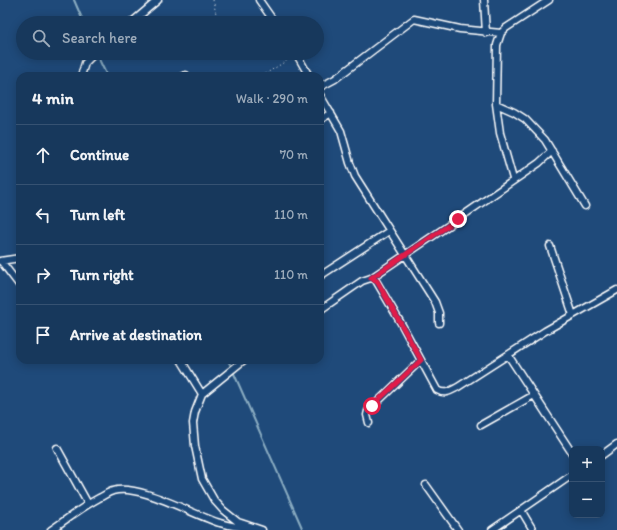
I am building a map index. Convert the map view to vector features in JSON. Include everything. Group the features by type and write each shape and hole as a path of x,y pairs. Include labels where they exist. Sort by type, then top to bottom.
{"street":[{"path":"139,16 158,0"},
{"path":"259,0 270,16"},
{"path":"484,0 486,32"},
{"path":"324,85 335,79 414,19 460,29 501,33 549,0"},
{"path":"501,33 498,45 496,104 500,133 513,179"},
{"path":"82,72 85,64 89,60"},
{"path":"300,60 307,72"},
{"path":"324,102 344,138 355,176 435,302 439,312 439,323"},
{"path":"496,104 525,119 545,140 585,206"},
{"path":"324,117 331,113"},
{"path":"324,307 362,281 371,278 458,219 552,152"},
{"path":"324,273 389,231"},
{"path":"550,246 574,315"},
{"path":"16,259 1,261 16,281"},
{"path":"371,278 377,281 437,390 444,393 450,391 545,331 617,290"},
{"path":"508,355 569,448"},
{"path":"369,423 367,415 368,411 421,360"},
{"path":"183,364 202,394"},
{"path":"239,364 202,394 195,412 193,423 195,446 202,479 214,500 223,510 238,522 259,529"},
{"path":"481,426 534,395"},
{"path":"605,453 617,444"},
{"path":"57,448 88,504"},
{"path":"492,530 569,477"},
{"path":"426,485 458,530"},
{"path":"51,530 88,504 113,491 124,489 137,491 166,500 198,515 232,526 259,529"},
{"path":"521,510 532,530"},
{"path":"226,530 232,526"}],"path":[{"path":"213,0 216,16"},
{"path":"268,72 287,60"}],"waterway":[{"path":"74,0 81,16"},
{"path":"99,60 105,72"},
{"path":"230,364 303,530"}],"route":[{"path":"372,406 421,360 377,281 371,278 458,219"}]}
